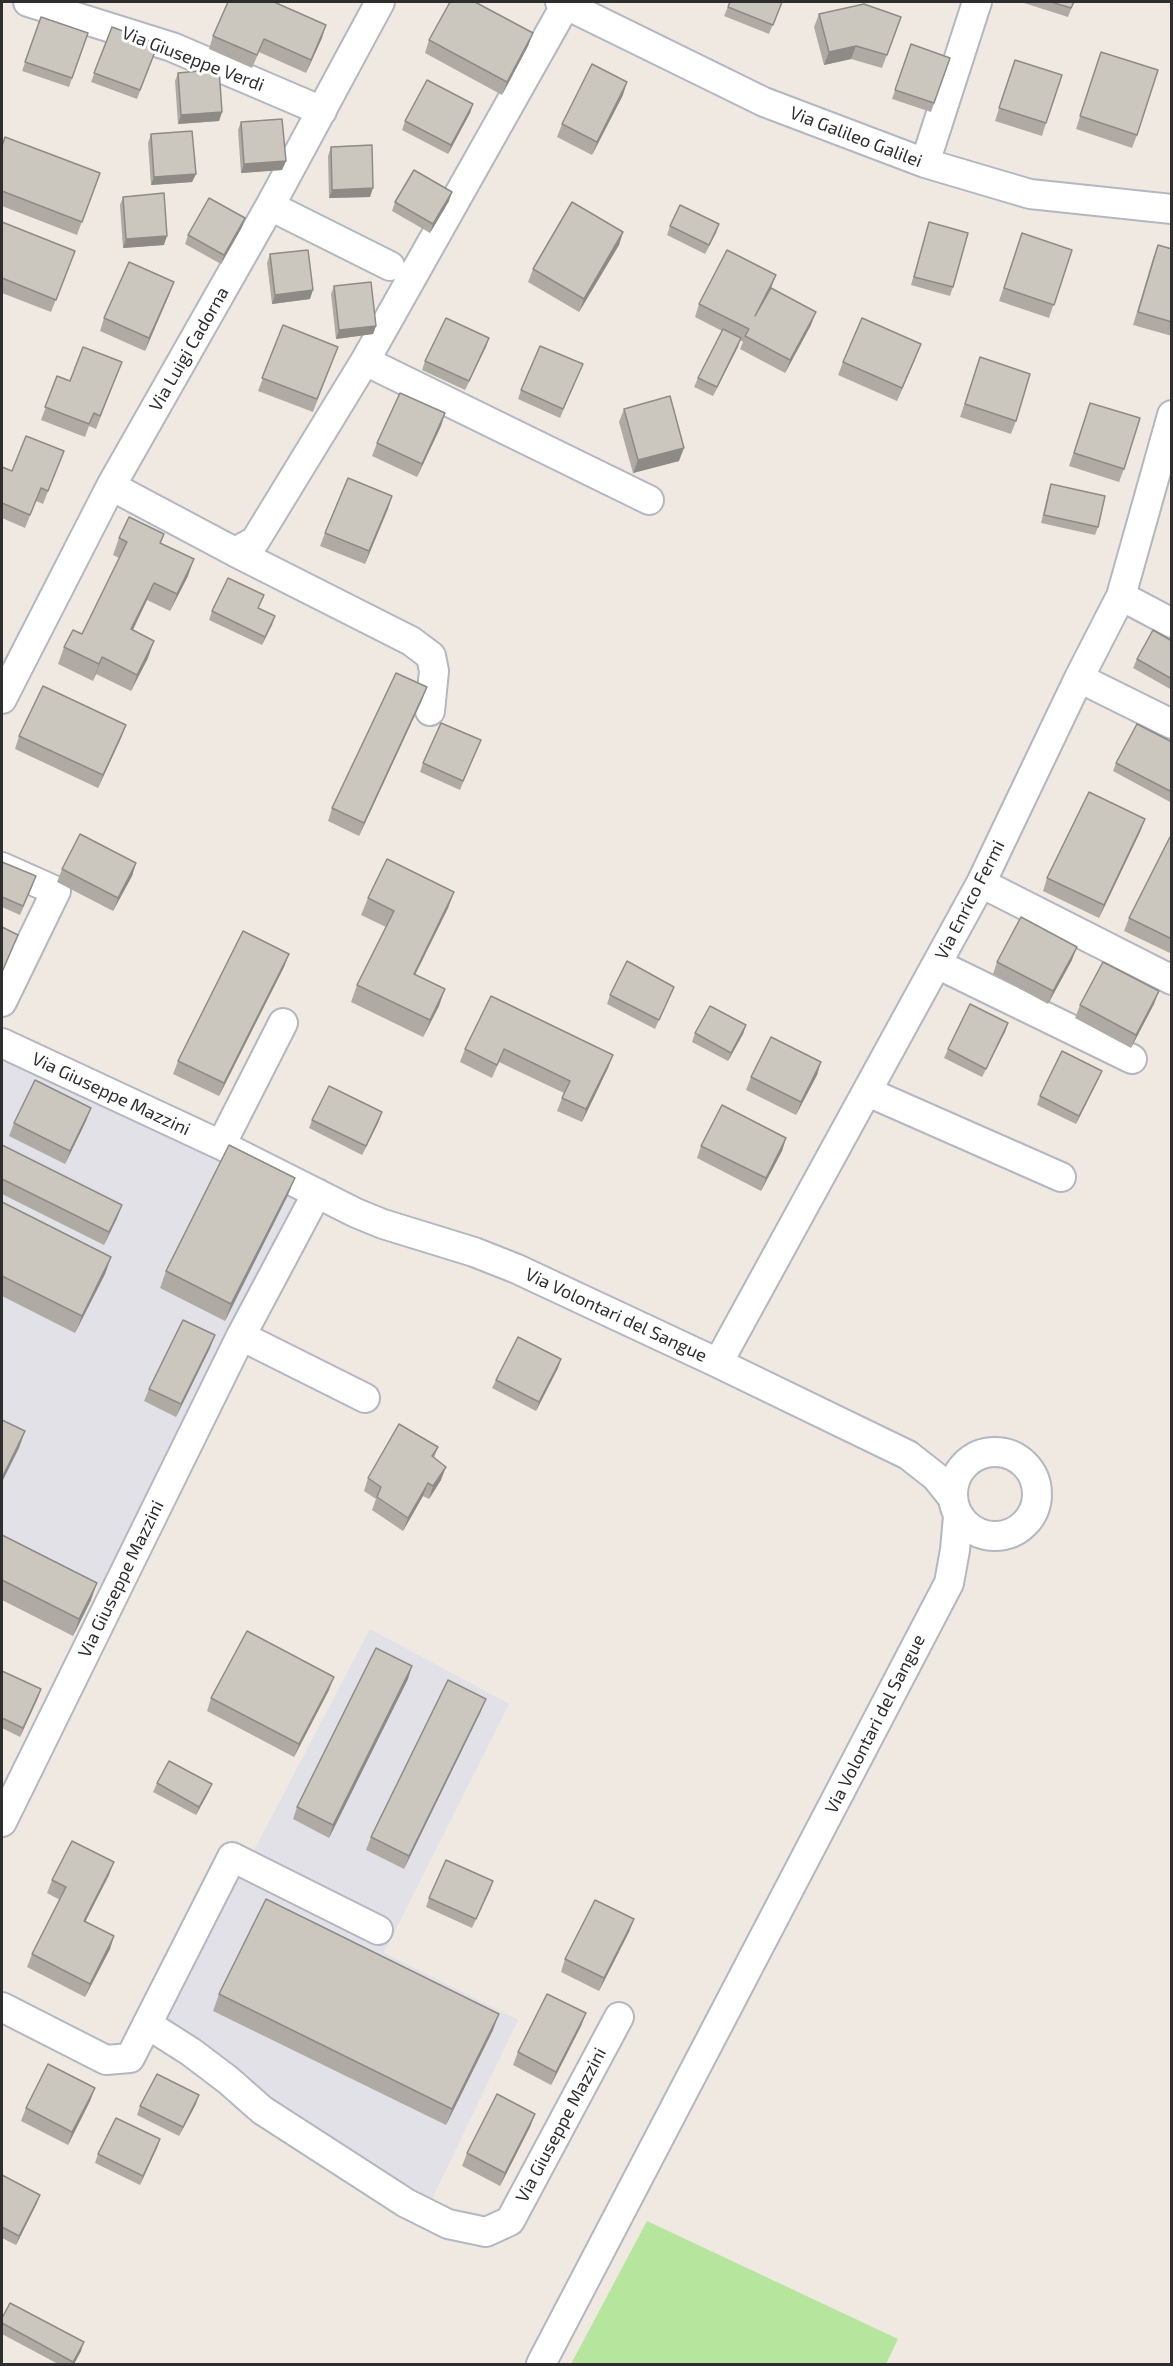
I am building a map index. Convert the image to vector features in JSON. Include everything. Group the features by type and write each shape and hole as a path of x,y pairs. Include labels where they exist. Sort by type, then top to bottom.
{"street":[{"name":"Via Giuseppe Verdi","path":"28,2 172,47 322,111"},
{"name":"Via Luigi Cadorna","path":"2,699 111,486 270,206 380,2"},
{"path":"925,163 977,2"},
{"path":"235,552 255,541 365,361 562,3"},
{"name":"Via Galileo Galilei","path":"562,3 764,102 925,163 1030,194 1172,209"},
{"path":"270,206 390,266"},
{"path":"365,361 649,500"},
{"name":"Via Enrico Fermi","path":"718,1363 981,882 1121,596 1172,415"},
{"path":"111,486 411,641 431,656 434,671 430,711"},
{"path":"1121,596 1172,623"},
{"path":"1079,678 1172,724"},
{"path":"2,867 56,891 2,1002"},
{"path":"981,882 1172,980"},
{"path":"937,964 1132,1059"},
{"path":"221,1145 283,1023"},
{"name":"Via Giuseppe Mazzini","path":"2,1043 221,1145 317,1193 242,1336 2,1822"},
{"path":"868,1092 1061,1177"},
{"name":"Via Volontari del Sangue","path":"317,1193 383,1224 454,1245 517,1269 908,1455 936,1477 975,1532 1002,1536"},
{"path":"242,1336 365,1398"},
{"name":"Via Volontari del Sangue","path":"541,2364 949,1582 971,1558 1002,1536 1021,1528 1032,1514 1037,1496 1034,1478 1023,1463 1007,1454 994,1452 972,1459 950,1460 908,1455"},
{"name":"Via Volontari del Sangue","path":"949,1582 955,1550 956,1478 962,1467 972,1459"},
{"path":"2,2007 106,2061 130,2058 232,1857 378,1930"},
{"name":"Via Giuseppe Mazzini","path":"147,2024 191,2052 262,2110 406,2203 448,2224 486,2232 510,2221 619,2017"}],"shaded area":[{"path":"7,1054 291,1189 297,1202 108,1591 2,1537 2,1065"},
{"path":"370,1629 509,1704 384,1953 518,2020 432,2199 335,2144 140,2022 250,1858"}],"green space":[{"path":"647,2221 898,2339 886,2364 571,2364"}],"building":[{"path":"228,2 274,2 326,25 311,60 264,39 257,55 213,36"},
{"path":"450,2 475,2 533,33 507,82 429,40"},
{"path":"730,2 782,2 773,25 728,7"},
{"path":"1051,2 1074,2 1071,8"},
{"path":"864,4 901,17 887,55 856,46 829,52 819,14"},
{"path":"41,17 88,33 72,78 25,62"},
{"path":"112,27 158,44 140,90 94,73"},
{"path":"911,44 950,58 934,103 895,90"},
{"path":"1101,52 1158,70 1137,135 1080,116"},
{"path":"1015,60 1062,75 1046,123 999,108"},
{"path":"592,64 627,82 597,142 562,124"},
{"path":"219,69 222,112 181,115 178,73"},
{"path":"427,80 473,104 451,145 405,121"},
{"path":"282,119 286,161 244,164 241,122"},
{"path":"192,131 196,174 154,177 151,134"},
{"path":"5,137 100,173 82,222 2,191 2,146"},
{"path":"372,145 373,188 332,190 331,147"},
{"path":"414,170 452,192 433,224 395,202"},
{"path":"164,193 167,236 126,239 123,197"},
{"path":"209,198 245,218 224,255 188,235"},
{"path":"572,202 623,232 584,299 533,269"},
{"path":"680,205 719,224 709,245 670,226"},
{"path":"2,222 75,251 56,300 2,278"},
{"path":"929,222 968,233 953,287 914,277"},
{"path":"1022,233 1072,250 1054,305 1004,288"},
{"path":"1158,245 1172,249 1172,322 1138,312"},
{"path":"308,250 313,290 275,295 270,254"},
{"path":"727,250 776,275 755,316 771,288 816,312 790,360 745,336 749,329 699,304"},
{"path":"129,262 174,282 149,338 104,318"},
{"path":"371,282 376,326 339,330 334,286"},
{"path":"446,318 489,338 469,381 425,361"},
{"path":"862,318 921,344 902,388 843,362"},
{"path":"283,325 338,347 317,399 262,378"},
{"path":"723,329 741,338 717,387 698,378"},
{"path":"540,346 583,364 563,409 521,390"},
{"path":"83,347 122,362 100,416 94,413 89,424 45,407 57,376 70,381"},
{"path":"980,357 1030,374 1016,421 965,404"},
{"path":"400,393 445,413 422,464 377,443"},
{"path":"670,396 684,448 638,460 624,409"},
{"path":"1090,403 1140,418 1124,469 1074,453"},
{"path":"26,436 64,451 48,491 41,488 30,515 2,503 2,467 12,471"},
{"path":"348,478 392,496 369,551 325,533"},
{"path":"1051,484 1105,496 1098,527 1044,515"},
{"path":"129,517 164,534 160,543 194,559 177,594 154,583 131,629 154,641 137,675 102,657 99,664 64,647 73,630 82,634 127,542 119,538"},
{"path":"228,578 264,595 258,608 275,616 265,637 212,611"},
{"path":"1153,630 1172,641 1172,679 1137,659"},
{"path":"396,673 427,687 364,823 332,808"},
{"path":"43,686 126,725 103,775 19,736"},
{"path":"441,723 481,740 463,781 423,763"},
{"path":"1137,724 1172,742 1172,792 1116,763"},
{"path":"1089,792 1145,819 1104,905 1047,878"},
{"path":"80,834 136,863 118,898 62,869"},
{"path":"1170,837 1172,838 1172,939 1129,918"},
{"path":"387,859 454,892 414,974 445,989 430,1020 357,985 394,911 368,898"},
{"path":"2,862 36,876 23,906 2,897"},
{"path":"1021,917 1077,947 1053,991 997,962"},
{"path":"2,927 18,935 2,972"},
{"path":"243,931 289,954 224,1083 178,1061"},
{"path":"627,961 674,987 659,1020 610,995"},
{"path":"1103,962 1159,991 1136,1035 1080,1005"},
{"path":"491,996 613,1055 586,1109 562,1098 570,1081 504,1049 497,1065 465,1049"},
{"path":"970,1004 1008,1023 986,1069 948,1049"},
{"path":"710,1006 746,1025 731,1053 695,1033"},
{"path":"771,1037 821,1062 801,1102 751,1077"},
{"path":"1062,1051 1102,1071 1079,1116 1040,1096"},
{"path":"35,1080 91,1108 70,1151 14,1123"},
{"path":"329,1086 382,1112 366,1146 312,1120"},
{"path":"722,1105 786,1138 766,1178 701,1146"},
{"path":"2,1145 122,1205 109,1232 2,1179"},
{"path":"229,1145 295,1178 231,1304 166,1271"},
{"path":"2,1202 111,1257 82,1316 2,1276"},
{"path":"183,1320 215,1335 181,1404 149,1389"},
{"path":"518,1337 561,1359 539,1402 496,1380"},
{"path":"2,1420 25,1431 2,1478"},
{"path":"399,1424 438,1447 432,1456 446,1467 433,1486 428,1483 408,1518 377,1497 381,1487 368,1478"},
{"path":"2,1535 97,1583 79,1619 2,1580"},
{"path":"247,1631 334,1677 299,1744 211,1698"},
{"path":"376,1648 412,1666 333,1825 297,1807"},
{"path":"2,1671 41,1689 23,1728 2,1718"},
{"path":"448,1680 486,1699 409,1856 371,1837"},
{"path":"169,1761 212,1784 199,1807 157,1783"},
{"path":"72,1841 114,1862 84,1921 114,1936 90,1984 32,1954 66,1887 52,1880"},
{"path":"446,1860 493,1881 476,1919 429,1898"},
{"path":"266,1899 499,2014 452,2109 219,1994"},
{"path":"595,1900 634,1919 604,1978 565,1959"},
{"path":"547,1994 586,2013 556,2072 518,2052"},
{"path":"48,2064 95,2088 72,2132 26,2108"},
{"path":"157,2074 199,2095 183,2127 140,2106"},
{"path":"497,2094 535,2114 505,2173 467,2153"},
{"path":"116,2118 160,2139 143,2176 98,2154"},
{"path":"2,2175 40,2195 19,2236 2,2227"},
{"path":"10,2303 84,2342 73,2362 2,2323 2,2318"}]}
